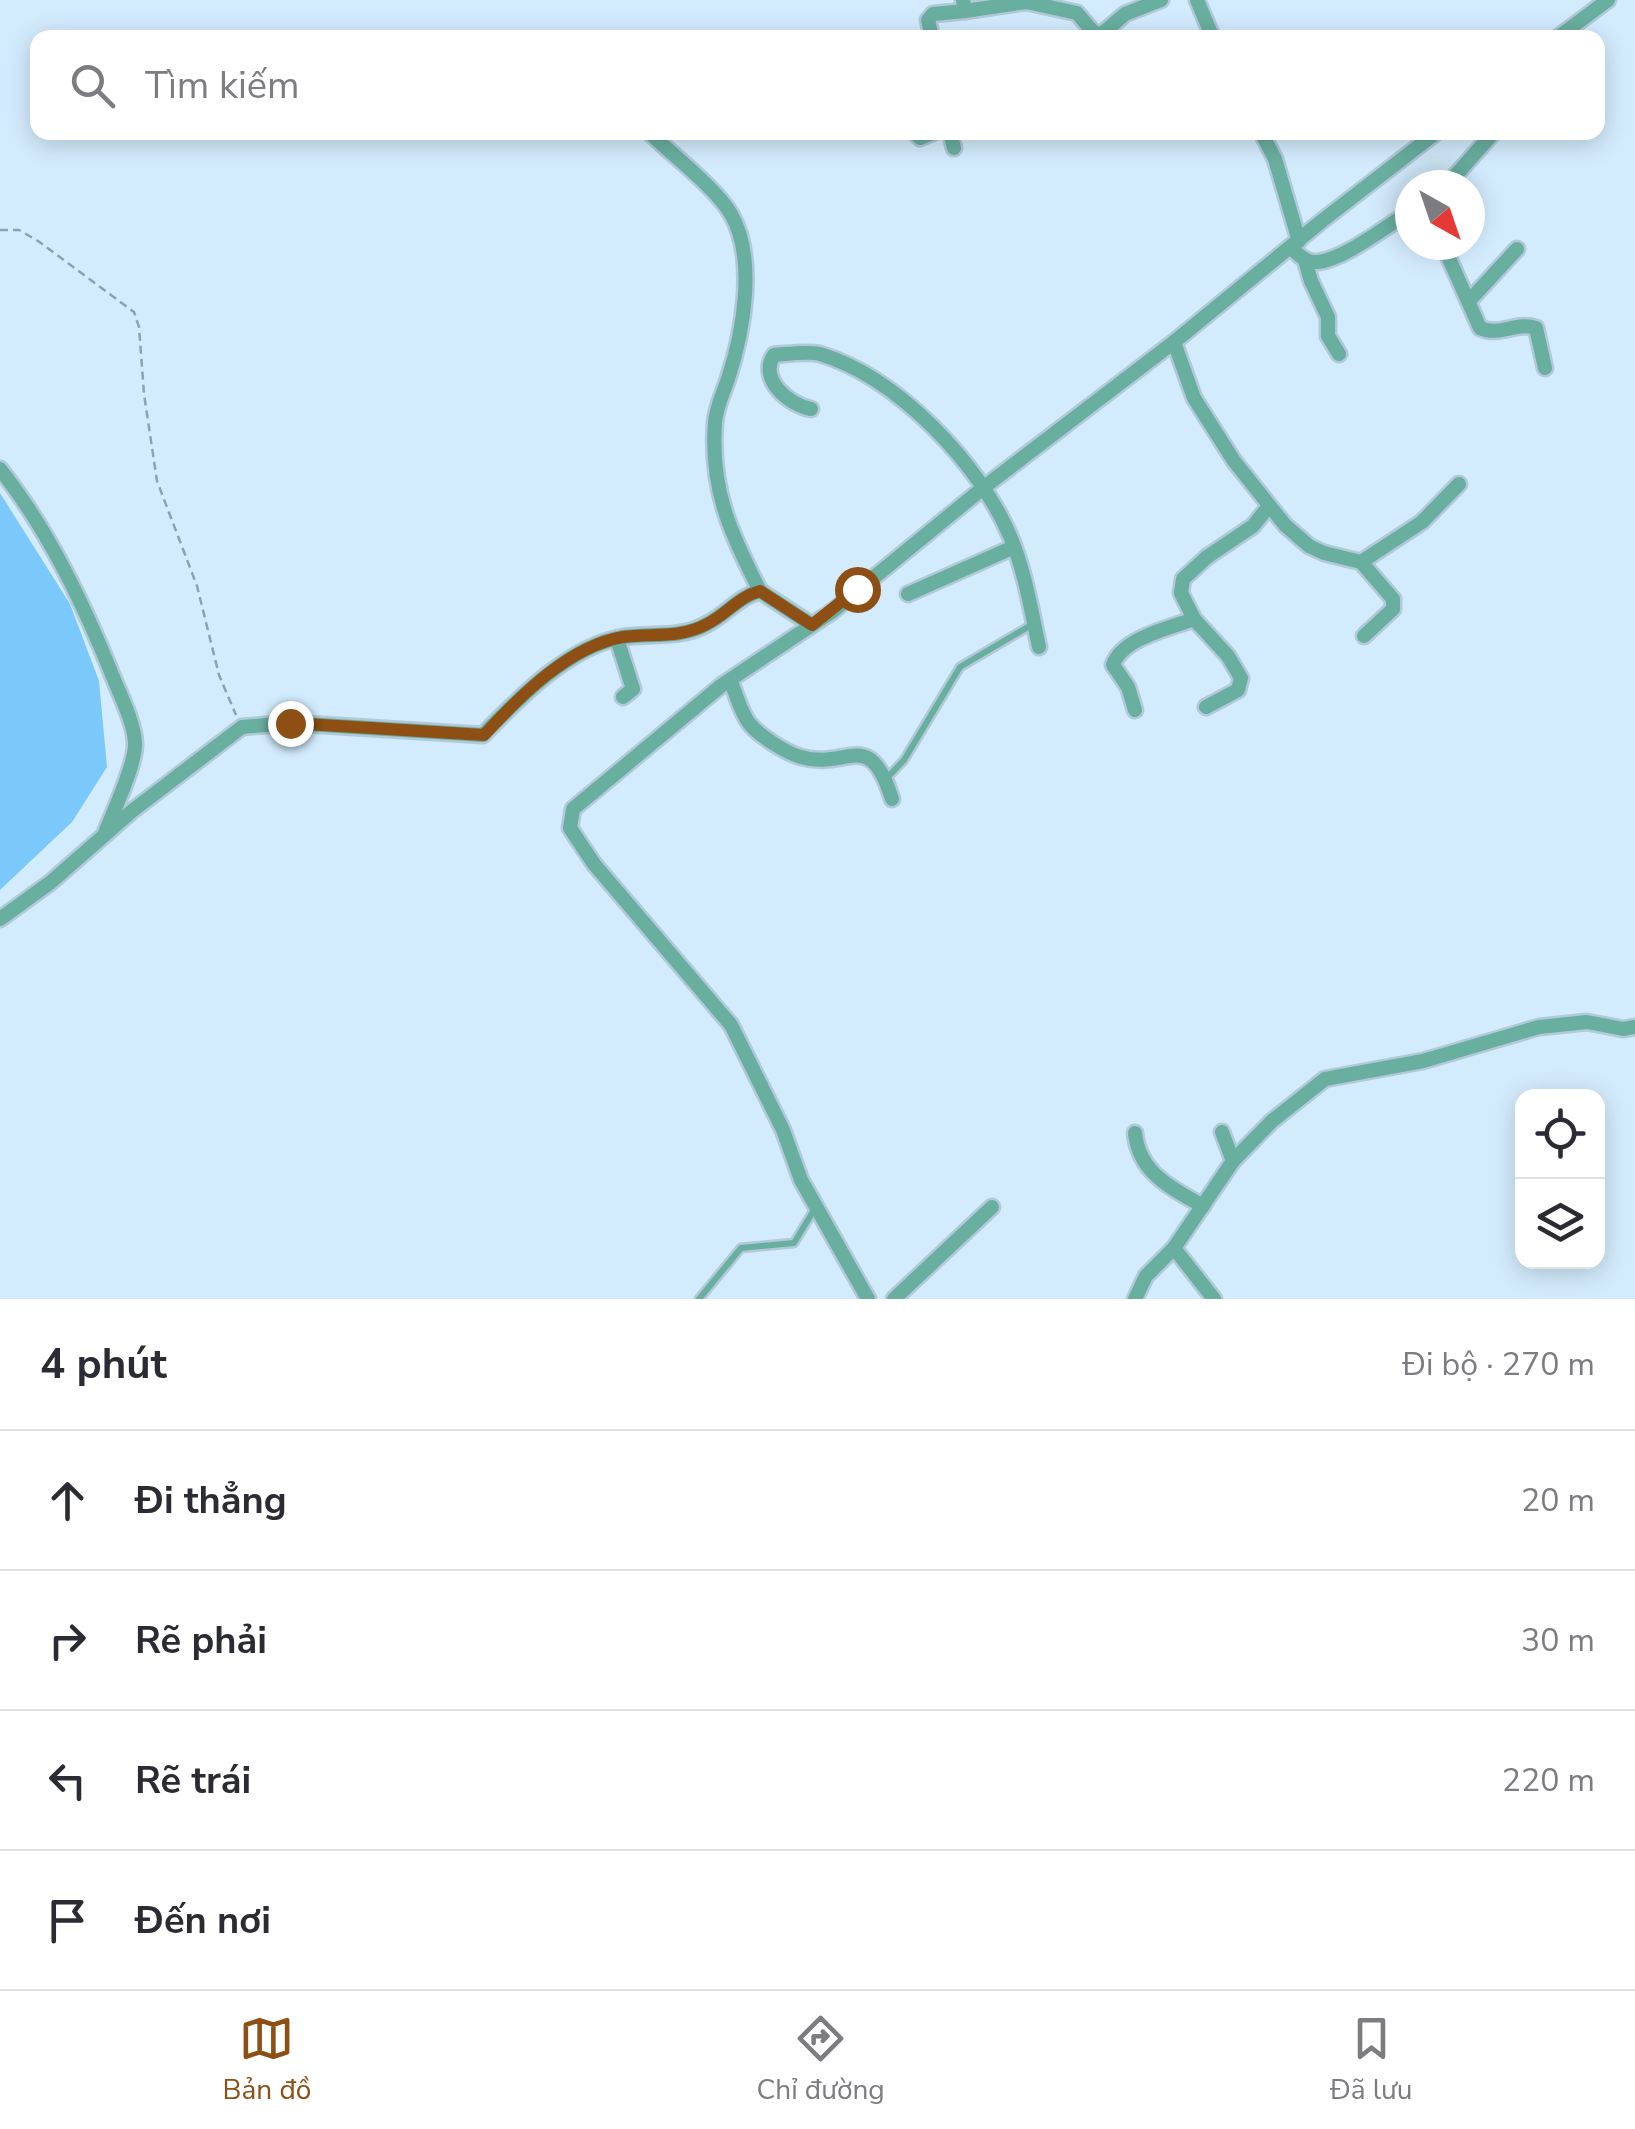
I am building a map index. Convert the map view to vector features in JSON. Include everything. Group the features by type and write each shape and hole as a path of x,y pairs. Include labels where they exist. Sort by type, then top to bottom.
{"street":[{"path":"1106,30 1125,14 1161,0"},
{"path":"1198,0 1210,30"},
{"path":"1568,30 1608,0"},
{"path":"930,30 928,20 933,14 964,5 1026,2 1076,13 1092,30"},
{"path":"656,140 730,213 739,238 746,280 742,327 715,422 715,480 732,535 760,591 812,625"},
{"path":"1265,140 1276,159 1295,244 1328,317 1326,332 1339,354"},
{"path":"868,1299 800,1180 784,1130 732,1025 594,864 570,828 572,810 730,680 812,625 1427,140"},
{"path":"1460,170 1487,140"},
{"path":"1305,260 1317,262 1340,254 1395,221"},
{"path":"1468,301 1517,249"},
{"path":"1450,260 1484,331 1499,332 1524,325 1536,328 1545,368"},
{"path":"1174,342 1194,398 1234,461 1269,506 1310,546 1361,562 1393,599 1393,609 1364,636"},
{"path":"812,409 801,407 774,385 770,362 774,355 818,353 871,377 904,400 983,488 1014,547 1040,647"},
{"path":"0,470 31,508 95,632 135,744 104,835"},
{"path":"1361,562 1422,522 1459,484"},
{"path":"1206,707 1238,690 1241,678 1228,656 1194,619 1180,592 1183,580 1207,557 1253,526 1269,506"},
{"path":"908,594 1014,547"},
{"path":"0,919 51,882 223,738 242,727 290,723 484,735 574,657 617,639 653,638 698,628 746,595 760,591"},
{"path":"1135,710 1128,687 1113,665 1116,656 1136,642 1194,619"},
{"path":"617,639 633,689 623,697"},
{"path":"730,680 749,723 797,757 815,760 852,753 870,759 886,779 892,798"},
{"path":"1135,1299 1146,1276 1174,1248 1233,1161 1272,1121 1325,1080 1423,1062 1539,1028 1587,1022 1635,1028"},
{"path":"1222,1132 1233,1161"},
{"path":"1135,1133 1136,1151 1149,1171 1202,1206"},
{"path":"894,1299 992,1207"},
{"path":"1174,1248 1214,1299"}],"lane":[{"path":"886,779 904,760 960,667 1034,624"},
{"path":"699,1299 741,1248 794,1243 817,1205"}],"path":[{"path":"0,230 19,230 38,241 134,312 158,481 197,586 219,674 242,727"}],"water":[{"path":"0,493 70,604 99,681 107,767 72,822 0,890"}],"route":[{"path":"290,723 484,735 547,678 594,646 624,637 653,638 688,631 708,624 746,595 760,591 812,625 857,589"}]}
